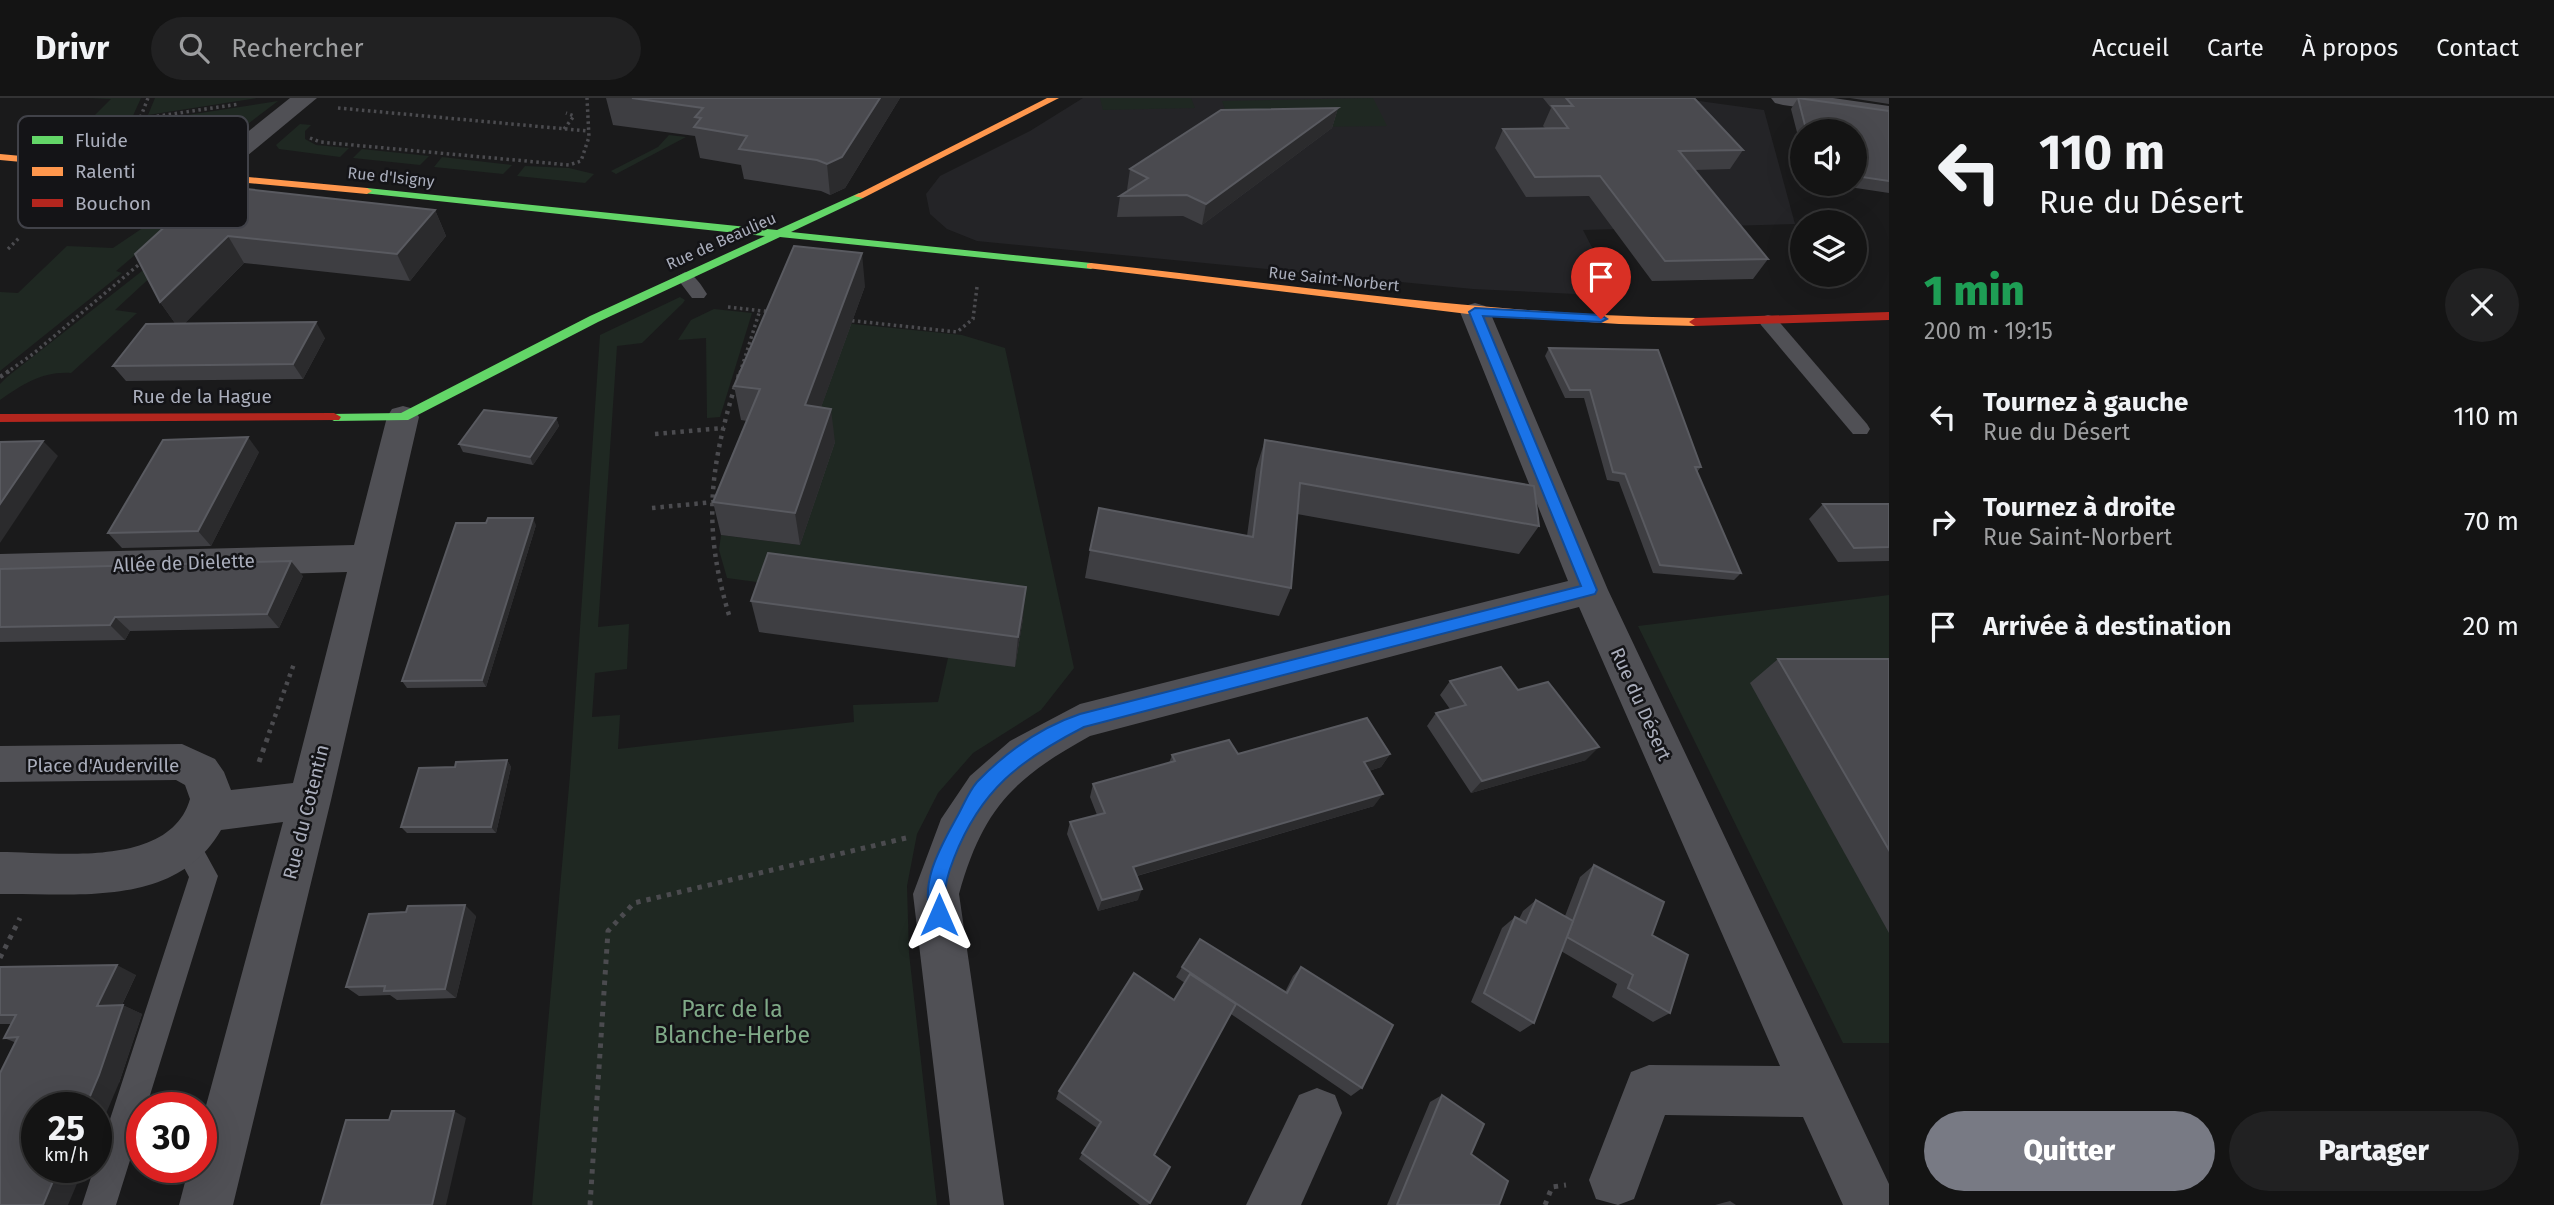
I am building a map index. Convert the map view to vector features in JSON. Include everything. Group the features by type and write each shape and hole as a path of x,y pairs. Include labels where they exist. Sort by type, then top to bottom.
{"street":[{"path":"248,144 305,98"},
{"name":"Rue de Beaulieu","path":"403,417 685,276 778,235 977,139 1054,98"},
{"path":"1783,98 1889,113"},
{"name":"Rue d'Isigny","path":"0,157 18,159"},
{"name":"Rue d'Isigny","path":"248,179 778,235"},
{"name":"Rue Saint-Norbert","path":"778,235 1192,277 1252,288 1475,312 1681,322 1889,316"},
{"name":"Rue du Désert","path":"1475,312 1590,590 1817,1092 1871,1205"},
{"name":"Rue de la Hague","path":"0,418 403,417"},
{"name":"Rue du Cotentin","path":"206,1205 310,800 403,417"},
{"name":"Allée de Dielette","path":"0,568 367,558"},
{"path":"977,1205 936,894 945,857 980,791 1007,765 1042,740 1080,721 1590,590"},
{"name":"Place d'Auderville","path":"0,764 182,762 199,769 210,781 212,798 196,827"},
{"path":"0,873 135,870 157,862 196,827 310,800"},
{"path":"1615,1180 1648,1090 1817,1092"},
{"path":"1273,1205 1317,1113"}],"lane":[{"path":"685,276 698,294"},
{"path":"1768,321 1860,429"},
{"path":"99,1205 204,876 196,827"}],"path":[{"path":"140,116 148,98"},
{"path":"310,131 310,138 320,142 561,167 582,161 588,131 587,98"},
{"path":"159,116 246,103"},
{"path":"337,108 588,131"},
{"path":"564,130 575,116 566,113"},
{"path":"8,249 20,237"},
{"path":"0,377 33,354 145,259"},
{"path":"839,319 957,331 969,326 976,317 977,275"},
{"path":"722,306 773,312"},
{"path":"729,615 715,565 711,533 713,502 724,428 760,310"},
{"path":"655,434 724,428"},
{"path":"652,508 713,502"},
{"path":"590,1205 608,931 634,903 908,838"}],"shaded area":[{"path":"1083,98 1678,98 1764,110 1791,210 1790,224 1583,230 1617,296 1473,289 977,241 947,229 930,214 926,194 940,176 1030,131"}],"green space":[{"path":"88,98 141,98 133,116 94,116 111,99"},
{"path":"155,98 257,98 148,115"},
{"path":"1100,98 1191,98 1195,108 1103,110"},
{"path":"1373,98 1387,126 1232,128 1222,101"},
{"path":"278,101 248,124 248,116 180,116"},
{"path":"300,124 311,125 305,131 305,139 316,145 349,148 340,157 279,149 276,145"},
{"path":"669,135 686,137 616,174 611,171 658,147"},
{"path":"362,149 429,156 420,165 353,158"},
{"path":"442,157 512,165 503,174 434,167"},
{"path":"525,166 569,168 594,174 585,183 517,176"},
{"path":"143,228 167,228 116,271 122,273 0,371 0,292 18,293 67,246 113,248"},
{"path":"142,271 155,273 115,310 137,313 71,373 42,376 0,400 0,384 7,377"},
{"name":"Parc de la Blanche-Herbe","path":"680,297 685,300 683,303 642,343 617,346 598,627 629,624 627,669 595,673 592,717 620,715 618,749 854,722 853,705 938,702 948,658 1022,618 727,578 719,550 721,535 800,545 834,443 784,317 962,335 1005,348 1074,668 1041,710 973,753 938,793 917,834 907,886 909,953 937,1205 532,1205 570,775 600,335"},
{"path":"714,309 752,313 720,417 707,418 706,338 678,340 691,320"},
{"path":"1889,595 1889,1043 1843,1043 1638,626"}],"building":[{"path":"632,98 880,98 842,157 827,164 817,160 739,149 747,136 694,127 701,118 695,117 703,108"},
{"path":"1566,98 1694,98 1743,150 1679,151 1768,259 1665,261 1600,176 1535,177 1503,129 1568,128 1552,106 1573,106"},
{"path":"1798,98 1889,111 1889,181 1867,178 1867,119 1803,119"},
{"path":"1338,108 1206,204 1187,195 1120,196 1148,178 1130,169 1221,110"},
{"path":"248,189 435,210 397,254 228,236 160,302 135,254 163,228 248,228"},
{"path":"794,246 862,253 805,405 831,409 795,513 713,502 760,389 734,386"},
{"path":"316,322 293,364 113,366 146,324"},
{"path":"1549,348 1658,350 1701,467 1695,467 1741,573 1660,565 1625,474 1613,472 1590,390 1570,390"},
{"path":"484,410 556,418 530,457 459,444"},
{"path":"248,437 198,531 108,533 163,440"},
{"path":"1265,440 1534,486 1539,526 1300,483 1291,588 1090,550 1099,508 1253,537"},
{"path":"43,441 0,504 0,442"},
{"path":"1823,504 1889,504 1889,547 1854,548"},
{"path":"488,518 533,518 482,680 402,681 456,523 486,523"},
{"path":"768,553 1026,587 1018,637 751,601"},
{"path":"291,561 267,614 115,617 110,625 0,627 0,569"},
{"path":"1778,659 1889,659 1889,850"},
{"path":"1501,667 1518,690 1548,682 1599,747 1482,781 1436,713 1466,705 1450,681"},
{"path":"1367,718 1390,754 1364,762 1383,794 1133,867 1142,889 1102,900 1070,822 1105,813 1093,784 1175,761 1172,755 1229,740 1238,754"},
{"path":"507,760 491,827 401,827 419,768 455,767 456,762"},
{"path":"1594,865 1664,902 1652,935 1688,955 1670,1013 1628,988 1633,975 1567,937"},
{"path":"1536,900 1573,921 1534,1023 1484,993 1515,917 1526,923"},
{"path":"465,905 445,989 384,991 385,986 346,987 369,914 406,912 408,906"},
{"path":"1200,939 1287,993 1301,967 1393,1025 1362,1088 1182,967"},
{"path":"117,965 97,1006 123,1005 92,1092 21,1092 21,1183 52,1183 43,1205 0,1205 0,1073 18,1037 4,1038 16,1015 0,1015 0,967"},
{"path":"1134,973 1174,1000 1190,974 1236,1004 1154,1155 1170,1167 1150,1203 1082,1153 1101,1122 1059,1091"},
{"path":"1442,1095 1484,1124 1471,1154 1508,1181 1499,1205 1397,1205"},
{"path":"392,1111 454,1111 432,1205 321,1205 346,1120 389,1120"}],"traffic: fast":[{"path":"367,191 1091,266"},
{"path":"334,417 403,417 594,319 859,196"}],"traffic: slow":[{"path":"859,196 1054,98"},
{"path":"0,157 18,159"},
{"path":"248,180 367,191"},
{"path":"1091,266 1543,317 1695,322"}],"traffic: jam":[{"path":"1695,322 1889,316"},
{"path":"0,418 334,417"}],"route":[{"path":"939,915 936,894 945,857 960,824 980,791 1007,765 1042,740 1080,721 1590,590 1475,312 1601,319"}]}
